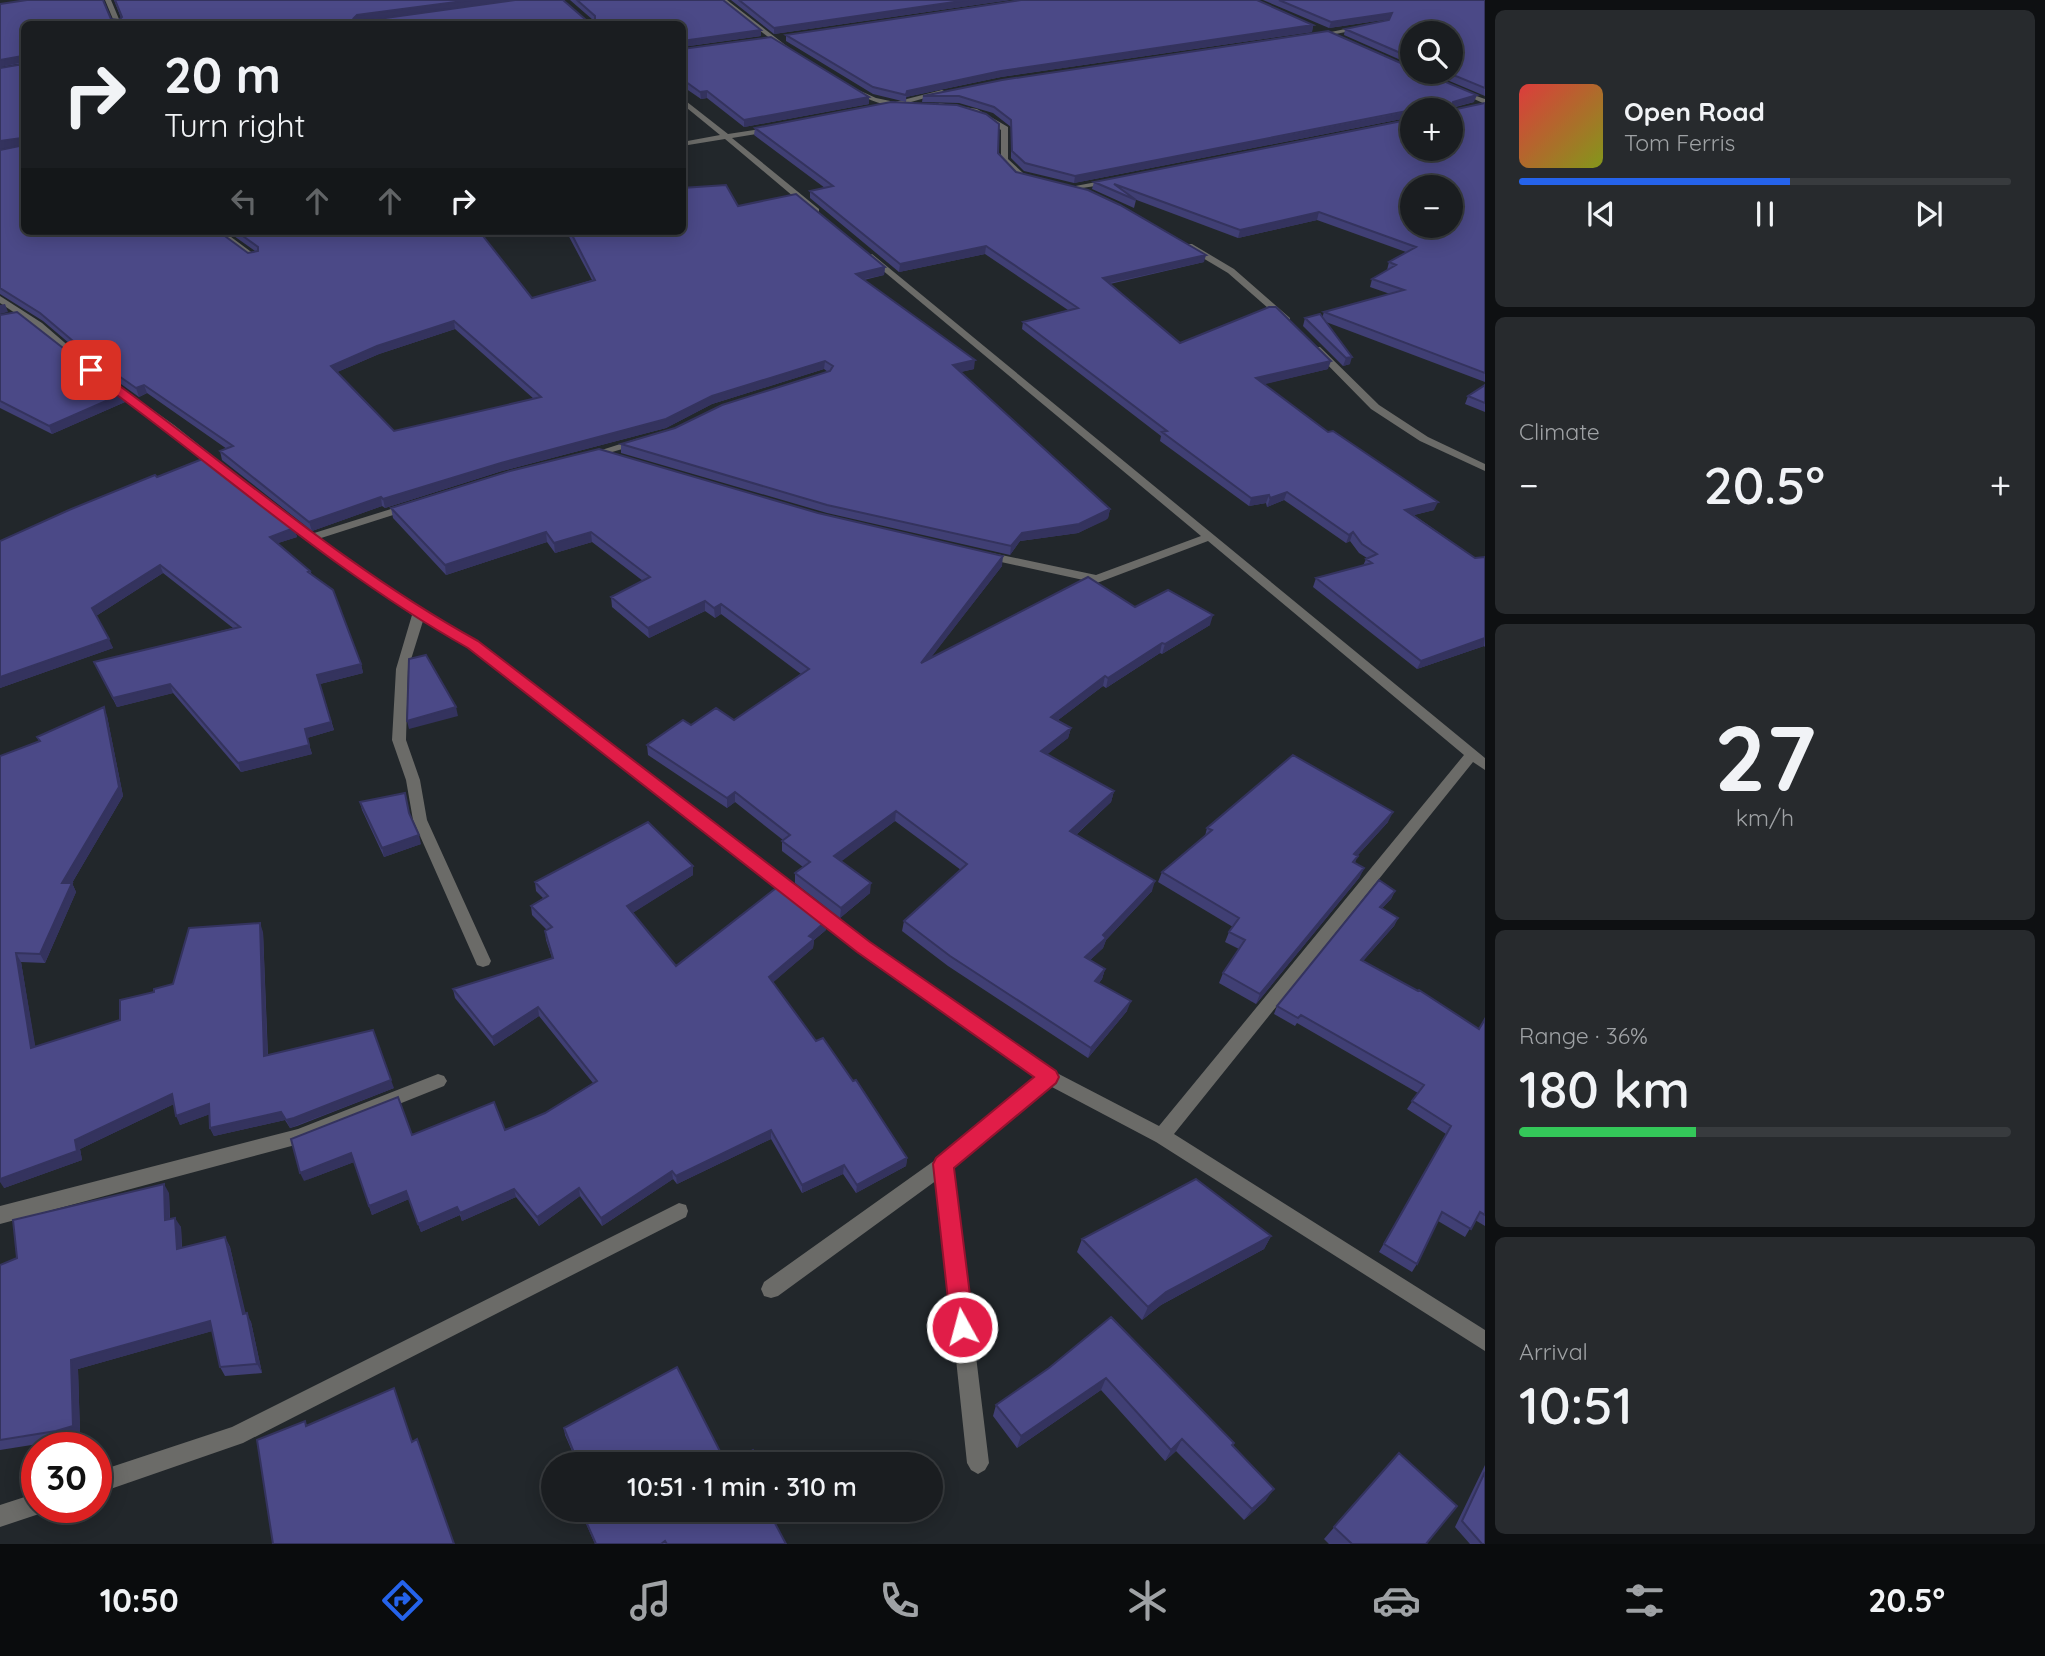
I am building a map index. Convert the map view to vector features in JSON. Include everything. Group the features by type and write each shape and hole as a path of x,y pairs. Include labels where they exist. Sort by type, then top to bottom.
{"street":[{"path":"108,0 117,21"},
{"path":"723,0 772,39 796,54"},
{"path":"1305,37 1376,24"},
{"path":"1319,28 1343,38"},
{"path":"759,41 784,37"},
{"path":"840,82 889,105 958,105 990,116 1005,130 1004,160 1020,175 1041,183"},
{"path":"1450,87 1485,104"},
{"path":"876,108 950,91"},
{"path":"686,103 825,218"},
{"path":"1474,108 1485,104"},
{"path":"686,143 782,127"},
{"path":"1069,188 1124,178"},
{"path":"1055,186 1091,193"},
{"path":"223,235 254,257"},
{"path":"1179,239 1231,271 1295,327"},
{"path":"857,245 1485,765"},
{"path":"0,299 16,315 39,325 91,370 170,427 309,538 419,614 473,645 863,947 1049,1077 1162,1136 1485,1341"},
{"path":"1312,343 1375,407 1424,439 1485,468"},
{"path":"574,460 647,439"},
{"path":"600,453 626,461"},
{"path":"309,538 428,500"},
{"path":"979,555 1097,579 1208,537"},
{"path":"419,614 402,669 399,740 412,780 420,820 483,961"},
{"path":"1162,1136 1472,754"},
{"path":"771,1289 944,1164 1049,1077"},
{"path":"0,1215 299,1136 438,1081"},
{"path":"944,1164 978,1463"},
{"path":"112,1478 236,1436 679,1210"},
{"path":"0,1516 21,1509"}],"building":[{"path":"27,0 103,0 111,19 119,20 122,17 115,0 471,0 357,15 354,18 371,20 515,0 563,0 586,20 595,20 595,16 577,0 723,0 761,30 686,40 686,21 21,21 21,56 0,60 0,4"},
{"path":"739,0 968,0 774,28"},
{"path":"1021,0 1257,0 1313,25 1001,71 907,91 906,95 873,87 786,35"},
{"path":"1279,0 1485,0 1485,88 1463,79 1463,21 1400,21 1400,53 1345,29 1389,20 1392,13 1331,22"},
{"path":"1328,31 1400,63 1400,84 1451,84 1477,95 1463,99 1400,98 1400,112 1075,176 1025,163 1012,151 1011,120 994,107 959,96 923,96 1002,80"},
{"path":"771,37 869,97 744,120 707,91 700,92 686,82 686,48"},
{"path":"21,64 21,138 0,141 0,68"},
{"path":"891,102 957,105 986,114 999,124 998,153 1016,172 1088,190 1120,205 1206,255 1103,278 1180,343 1269,307 1276,307 1331,361 1256,378 1328,432 1333,431 1438,502 1405,510 1475,558 1485,557 1485,638 1421,661 1316,578 1372,563 1366,559 1377,554 1362,544 1353,532 1349,535 1287,492 1270,498 1269,495 1251,498 1162,432 1167,431 1023,322 1078,308 986,246 900,264 810,191 833,186 755,128"},
{"path":"1485,103 1485,373 1324,312 1404,290 1372,279 1396,265 1389,262 1416,247 1319,212 1240,230 1114,184 1136,200 1094,182 1400,121 1400,161 1463,161 1463,108"},
{"path":"21,146 21,235 223,235 248,253 258,251 258,247 242,235 482,235 532,298 595,280 572,235 686,235 686,188 726,185 738,206 796,194 885,267 856,274 975,360 953,365 1110,509 1079,524 1022,533 1011,546 827,505 621,444 675,428 722,405 830,371 833,366 825,361 712,396 666,419 501,463 383,499 381,497 309,522 220,451 233,446 144,385 136,388 93,358 40,313 0,288 0,150","holes":["454,321 541,397 394,431 331,366 377,346"]},
{"path":"17,312 122,394 49,426 0,401 0,315"},
{"path":"1320,314 1352,357 1346,358 1305,318"},
{"path":"1485,385 1485,403 1468,396"},
{"path":"599,449 818,513 1003,556 921,663 1088,577 1135,607 1168,590 1213,615 1165,644 1162,643 1108,678 1105,676 1051,717 1071,728 1041,751 1114,791 1070,831 1155,881 1103,935 1106,938 1085,957 1105,969 1095,981 1131,1001 1091,1048 950,956 904,921 967,864 896,811 834,856 871,883 841,908 795,873 810,862 782,841 790,835 735,792 727,798 647,745 683,720 691,725 716,708 734,720 809,669 721,604 714,608 705,601 648,628 611,597 650,577 591,532 554,543 546,532 445,565 391,508 510,471"},
{"path":"205,458 294,528 270,537 310,571 308,572 333,590 361,664 317,675 331,722 305,729 309,745 238,763 170,684 113,698 94,662 240,627 160,565 92,608 109,639 0,677 0,541 155,475 157,477"},
{"path":"426,655 456,707 407,721 409,659"},
{"path":"104,707 119,787 62,883 72,883 40,954 16,953 31,1048 120,1020 120,1000 154,992 154,989 173,984 189,928 260,923 264,1056 373,1030 391,1080 294,1118 286,1120 281,1112 210,1128 209,1104 176,1116 172,1094 75,1140 77,1151 0,1179 0,756 40,741 37,737"},
{"path":"1293,755 1393,812 1354,854 1358,856 1353,862 1364,868 1260,994 1223,973 1245,940 1229,932 1239,918 1162,872 1212,830 1207,828"},
{"path":"405,793 409,813 419,835 382,848 360,802"},
{"path":"648,822 693,866 627,906 676,966 780,885 826,921 809,936 814,939 769,977 816,1041 823,1038 853,1081 856,1080 907,1158 857,1185 844,1165 802,1185 771,1130 676,1176 672,1171 601,1218 579,1188 537,1217 514,1189 460,1213 457,1207 418,1224 406,1191 369,1206 351,1153 300,1173 291,1139 398,1097 412,1135 494,1102 505,1130 545,1113 597,1081 538,1007 492,1037 453,989 553,958 545,931 552,927 531,906 548,896 535,882"},
{"path":"1379,880 1395,891 1380,907 1398,918 1361,960 1419,990 1479,1029 1485,1019 1485,1215 1480,1212 1471,1229 1442,1212 1417,1264 1384,1244 1451,1126 1412,1101 1424,1085 1301,1015 1298,1018 1277,1006"},
{"path":"1196,1179 1271,1236 1166,1292 1148,1307 1082,1239"},
{"path":"164,1184 165,1220 175,1218 177,1249 225,1237 243,1314 247,1313 257,1364 220,1367 210,1321 71,1360 73,1426 50,1432 21,1432 21,1437 0,1440 0,1265 17,1258 13,1220"},
{"path":"1111,1317 1234,1443 1232,1445 1274,1489 1252,1509 1182,1439 1171,1450 1106,1378 1021,1436 996,1405 1049,1368"},
{"path":"677,1367 720,1452 574,1452 564,1428"},
{"path":"394,1388 412,1442 417,1439 454,1544 273,1544 257,1440 305,1421 306,1426"},
{"path":"1399,1453 1457,1506 1426,1544 1352,1544 1334,1527"},
{"path":"1485,1472 1485,1544 1482,1544 1462,1521"},
{"path":"586,1522 774,1522 786,1544 667,1544 665,1541 661,1544 596,1544"}],"route":[{"path":"91,370 170,427 309,538 419,614 473,645 863,947 1049,1077 944,1164 962,1327"}]}
